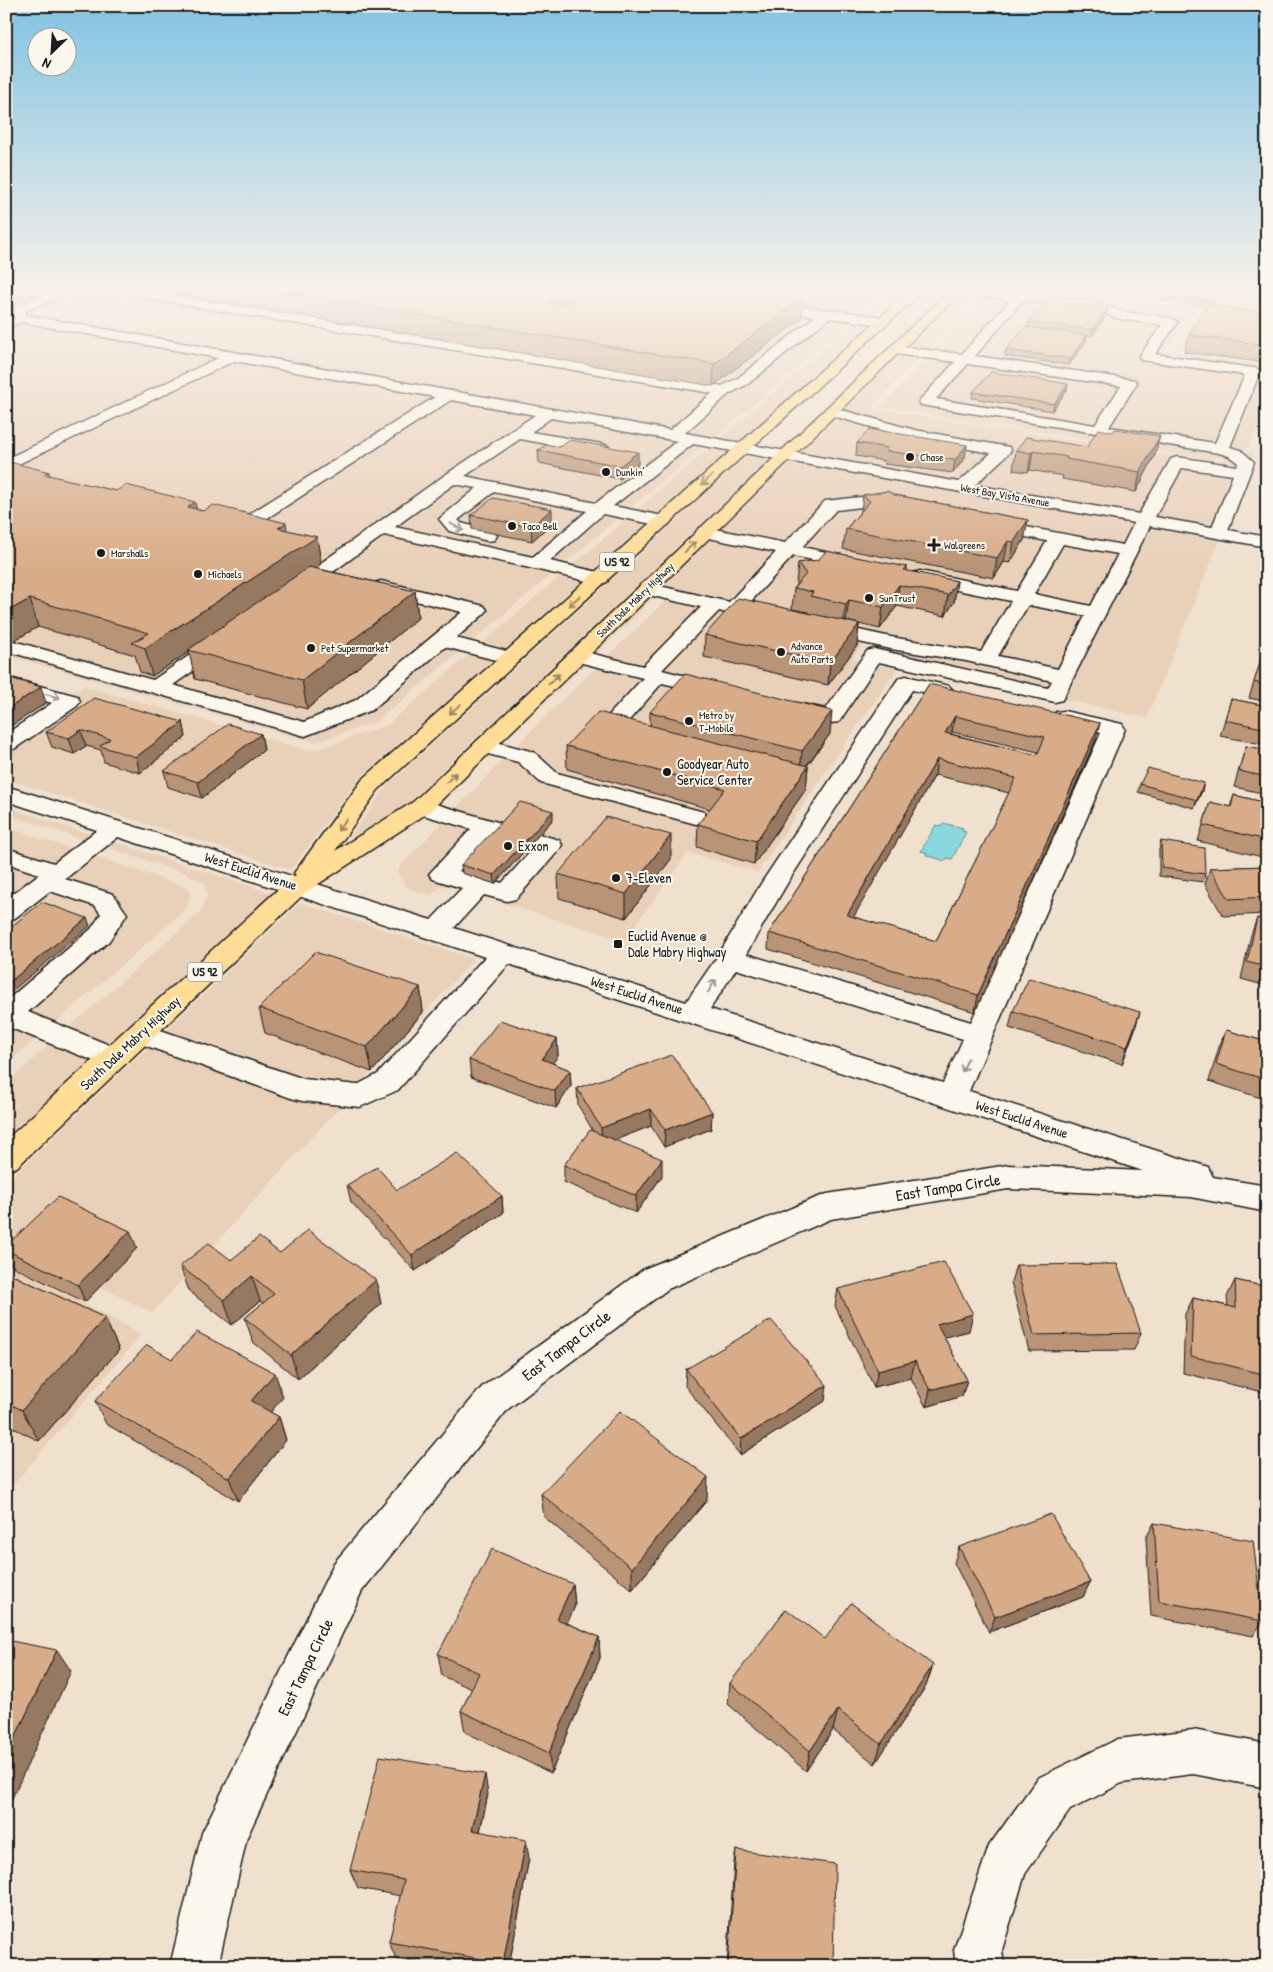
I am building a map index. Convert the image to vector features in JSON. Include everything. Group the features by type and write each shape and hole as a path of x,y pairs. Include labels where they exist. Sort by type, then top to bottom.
{"main road":[{"name":"South Dale Mabry Highway","path":"297,886 370,785 662,521 818,384"},
{"name":"South Dale Mabry Highway","path":"6,1159 297,886 421,807 860,384"}],"street":[{"path":"9,473 179,384"},
{"name":"West Bay Vista Avenue","path":"387,384 1267,542"},
{"path":"682,384 724,391"},
{"path":"673,435 724,391 737,384"},
{"path":"942,384 926,402 1221,449 1235,454 1246,462 1218,533"},
{"path":"1099,430 1129,384"},
{"path":"1221,449 1248,384"},
{"path":"238,529 448,395"},
{"path":"831,411 913,434 1003,450 963,487"},
{"path":"279,602 382,530 451,478 548,413"},
{"path":"518,434 614,451"},
{"path":"536,564 600,508 690,438"},
{"path":"643,456 662,459"},
{"path":"782,706 830,717 874,654 1055,696 1144,520 1177,462 1242,472"},
{"path":"451,478 662,521"},
{"path":"491,486 448,519 455,527 463,530 508,540"},
{"path":"607,730 652,674 733,608 831,505 861,502 917,512"},
{"path":"974,522 1128,551"},
{"path":"220,524 258,533"},
{"path":"382,530 600,578"},
{"path":"705,532 876,568"},
{"path":"986,660 1058,538"},
{"path":"534,546 552,549"},
{"path":"322,548 347,554"},
{"path":"6,645 305,729 364,705 477,610 320,573"},
{"path":"906,574 1097,613"},
{"path":"647,589 733,608"},
{"path":"807,625 1064,677"},
{"path":"157,687 238,630"},
{"path":"441,640 511,658"},
{"path":"577,656 734,694"},
{"path":"694,1013 730,958 775,882 906,682 1114,729 952,1097"},
{"path":"6,683 70,701 6,744"},
{"path":"485,746 526,757 550,778 696,817"},
{"name":"West Euclid Avenue","path":"6,793 1267,1198"},
{"path":"421,807 487,826 550,845 507,893 442,874 487,826"},
{"path":"6,912 115,828"},
{"path":"6,855 104,900 114,914 100,935 7,1016 114,1058"},
{"path":"436,931 479,885"},
{"path":"140,1033 302,1090 360,1096 388,1082 504,953"},
{"path":"730,958 979,1034"},
{"name":"East Tampa Circle","path":"194,1966 225,1833 348,1577 495,1398 656,1278 827,1207 1008,1177 1191,1185 1267,1198"},
{"path":"980,1966 978,1950 1005,1862 1054,1794 1118,1761 1194,1752 1267,1766"}],"shaded area":[{"path":"6,384 778,384 376,722 315,742 6,655"},
{"path":"783,384 803,384 357,781 291,870 6,779 6,739 84,686 306,750 319,749 387,725"},
{"path":"872,384 894,384 873,405 874,408 1213,463 1255,450 1224,528 800,453"},
{"path":"903,384 1267,384 1267,406 1249,447 1211,459 881,407"},
{"path":"749,454 770,458 409,802 349,839 385,788"},
{"path":"791,461 1220,539 1147,718 868,655 877,644 661,595 655,597 532,716"},
{"path":"666,600 865,643 852,658 897,669 758,872 688,853 624,940 443,885 431,895 407,888 398,873 401,865 541,721"},
{"path":"6,807 271,893 6,1137 6,1083 197,915 202,910 207,895 205,883 187,874 6,814"},
{"path":"6,827 175,883 190,889 190,899 185,910 6,1065"},
{"path":"300,903 474,959 152,1313 6,1238 6,1182"},
{"path":"6,1263 142,1334 6,1493"}],"water":[{"path":"943,823 963,828 962,831 966,832 952,859 947,858 945,861 926,855 927,853 921,851 936,825 941,826"}],"building":[{"path":"980,384 1068,384 1054,404 973,392"},
{"path":"870,429 967,445 955,460 885,451 887,448 857,443"},
{"path":"1098,429 1113,432 1115,429 1160,436 1140,472 1066,459 1067,457 1016,450 1026,437 1087,447"},
{"path":"570,440 638,452 620,466 538,450 546,445 559,447"},
{"path":"10,462 49,472 44,474 116,491 126,485 195,502 188,507 203,511 213,505 286,523 278,528 317,537 145,648 132,643 149,633 30,599 6,612 6,600 12,597 6,595 6,463"},
{"path":"887,491 895,495 1028,520 1014,542 1008,541 997,558 846,529 870,501 863,495"},
{"path":"493,498 552,509 531,527 471,515"},
{"path":"826,551 907,567 904,570 957,581 948,595 899,585 883,607 849,600 846,604 810,596 813,592 794,588 806,574 798,563 818,560"},
{"path":"309,567 415,591 302,680 188,650"},
{"path":"738,598 859,624 830,663 705,635"},
{"path":"1262,657 1267,658 1267,685 1254,682"},
{"path":"685,674 832,711 802,751 650,712"},
{"path":"6,677 41,687 6,710"},
{"path":"929,684 1100,723 978,995 769,933","holes":["955,716 1045,737 1037,755 945,733","937,759 1016,778 936,941 847,915"]},
{"path":"94,698 183,722 136,757 100,746 110,739 81,730 69,738 46,732"},
{"path":"1231,699 1267,706 1267,729 1225,720"},
{"path":"598,712 808,766 756,841 698,824 725,789 566,746"},
{"path":"228,724 261,734 198,782 164,771"},
{"path":"1246,746 1267,750 1267,777 1239,771"},
{"path":"1148,768 1204,783 1197,800 1140,784"},
{"path":"1234,795 1267,803 1267,840 1203,825 1210,802 1231,807"},
{"name":"Exxon","path":"520,802 553,811 494,875 461,865"},
{"path":"606,817 671,835 626,894 558,874"},
{"path":"1161,841 1204,848 1205,874 1162,868"},
{"path":"1267,866 1267,897 1229,899 1210,868"},
{"path":"42,902 87,918 6,985 6,931"},
{"path":"1257,918 1267,920 1267,967 1247,962"},
{"path":"315,952 420,987 367,1047 259,1008"},
{"path":"1029,978 1140,1012 1127,1047 1013,1011"},
{"path":"500,1020 557,1039 542,1059 570,1070 555,1091 469,1060"},
{"path":"1226,1030 1267,1042 1267,1080 1216,1064"},
{"path":"672,1055 712,1112 665,1130 651,1109 601,1128 577,1088"},
{"path":"590,1130 662,1159 636,1196 564,1165"},
{"path":"457,1153 502,1196 412,1255 347,1185 377,1167 397,1190"},
{"path":"58,1197 130,1231 78,1285 6,1250 6,1246"},
{"path":"308,1230 376,1280 291,1355 245,1318 274,1294 252,1276 224,1300 180,1266 209,1243 231,1260 259,1237 280,1253"},
{"path":"944,1262 973,1314 937,1324 967,1380 930,1390 915,1361 878,1371 838,1289"},
{"path":"1117,1264 1141,1333 1034,1335 1016,1265"},
{"path":"6,1272 105,1318 22,1410 6,1402"},
{"path":"1235,1280 1267,1287 1267,1375 1191,1356 1193,1298 1236,1308"},
{"path":"771,1320 827,1385 741,1439 686,1369"},
{"path":"197,1332 275,1373 251,1401 279,1417 229,1478 95,1401 147,1345 172,1359"},
{"path":"620,1411 708,1477 632,1568 541,1494"},
{"path":"1051,1514 1090,1582 995,1617 959,1547"},
{"path":"1154,1523 1253,1541 1263,1621 1159,1601"},
{"path":"492,1549 573,1584 557,1619 599,1637 549,1753 461,1711 479,1673 438,1654"},
{"path":"851,1603 933,1665 881,1744 838,1710 810,1751 730,1683 786,1609 825,1639"},
{"path":"6,1640 57,1650 6,1756"},
{"path":"380,1756 485,1774 472,1830 526,1840 503,1963 389,1942 404,1880 350,1870"},
{"path":"736,1850 835,1864 833,1966 728,1966"}],"place":[{"name":"Chase","path":"910,457"},
{"name":"Dunkin'","path":"606,472"},
{"name":"Taco Bell","path":"512,526"},
{"name":"Walgreens","path":"934,545"},
{"name":"Marshalls","path":"101,553"},
{"name":"Michaels","path":"198,574"},
{"name":"SunTrust","path":"869,598"},
{"name":"Pet Supermarket","path":"311,648"},
{"name":"Advance Auto Parts","path":"781,652"},
{"name":"Metro by T-Mobile","path":"689,721"},
{"name":"Goodyear Auto Service Center","path":"667,772"},
{"name":"Exxon","path":"508,846"},
{"name":"7-Eleven","path":"616,878"},
{"name":"Euclid Avenue @ Dale Mabry Highway","path":"618,944"}]}
